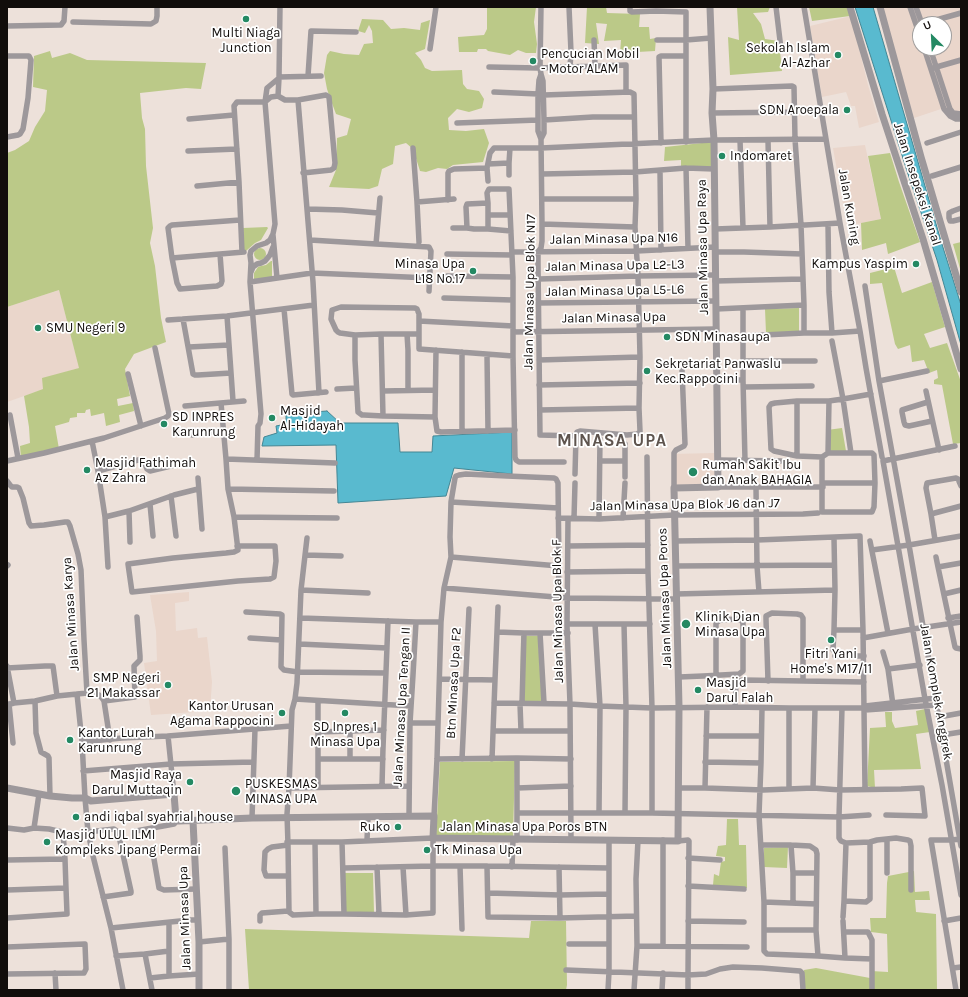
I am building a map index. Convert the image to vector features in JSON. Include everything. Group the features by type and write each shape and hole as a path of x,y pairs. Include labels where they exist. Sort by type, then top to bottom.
{"street":[{"path":"7,26 61,24 64,21 65,7"},
{"path":"73,22 152,24 156,21 157,7"},
{"path":"278,96 280,7"},
{"path":"430,49 436,7"},
{"name":"Jalan Minasa Upa Blok N17","path":"541,7 540,74 543,81 541,95 541,120 544,133 541,139 542,241 538,252 540,435 576,436"},
{"path":"569,7 571,52 570,67"},
{"path":"630,7 630,11 632,12 656,9 686,12 686,142"},
{"name":"Jalan Minasa Upa Raya","path":"710,7 714,140 718,487"},
{"path":"776,7 781,49"},
{"name":"Jalan Kuning","path":"804,7 840,223 899,546"},
{"name":"Jalan Insepeksi Kanal","path":"850,7 882,114 923,239 961,369"},
{"path":"880,7 933,200 961,292"},
{"path":"910,7 916,16"},
{"path":"950,16 961,13"},
{"path":"308,76 311,31 356,32"},
{"path":"657,40 711,38"},
{"path":"594,40 595,65"},
{"path":"7,56 29,56 31,60 28,98 23,129 18,136 7,137"},
{"path":"661,143 659,58 661,56 686,56"},
{"path":"928,56 950,109 953,113 961,114"},
{"path":"931,56 944,109 950,116 956,119 961,119"},
{"path":"933,67 961,60"},
{"path":"489,67 540,68 626,65 626,92"},
{"path":"172,258 251,251 270,240 275,224 265,102 267,88 279,78 321,76"},
{"path":"713,90 793,86 794,88 795,139 801,225 804,333"},
{"path":"494,92 541,95 626,92 631,92 634,94 636,198 635,227 640,357 640,432 637,434 627,435 577,432 575,474"},
{"path":"242,252 240,182 234,115 234,106 237,102 265,102 271,97 278,96 285,100 298,100 326,95 329,97 335,163 334,168 330,170 303,173"},
{"path":"298,100 303,173 310,240 319,393"},
{"path":"944,109 950,109"},
{"path":"712,113 795,112"},
{"path":"189,119 234,115"},
{"path":"457,123 593,117 634,117"},
{"path":"928,143 961,132"},
{"path":"488,181 487,166 490,153 494,148 541,148 714,140 826,139"},
{"path":"740,140 743,228"},
{"path":"768,140 770,227"},
{"path":"188,151 237,148"},
{"path":"413,148 419,242"},
{"path":"509,175 510,148"},
{"path":"417,202 451,200 448,173 454,169 509,163"},
{"path":"932,176 961,167"},
{"path":"686,168 688,248"},
{"path":"542,174 660,171 686,168 714,169"},
{"path":"660,171 661,250"},
{"path":"197,186 240,182"},
{"path":"488,229 487,193 489,189 512,189 510,215 513,277 512,300 515,457 519,462 564,462"},
{"path":"376,244 380,198"},
{"path":"542,199 636,198"},
{"path":"467,228 467,204 488,203"},
{"path":"961,208 949,214 949,218 950,221 961,219"},
{"path":"307,209 342,210 378,214"},
{"path":"488,215 510,215"},
{"path":"220,254 221,284 217,286 180,288 177,285 168,228 170,226 240,220"},
{"path":"714,229 840,223"},
{"path":"542,224 635,227"},
{"path":"828,224 829,292 832,333"},
{"path":"453,228 511,231"},
{"path":"273,234 277,278"},
{"path":"310,240 429,247 431,251 429,291"},
{"path":"250,272 256,264 261,264 268,258 272,252 274,244"},
{"name":"Jalan Minasa Upa N16","path":"447,254 637,251 688,248 802,254"},
{"path":"251,251 250,282 261,414 258,426 257,460"},
{"path":"250,282 312,273 430,278"},
{"path":"447,276 513,277"},
{"name":"Jalan Minasa Upa L2-L3","path":"538,279 638,276 803,279"},
{"name":"Jalan Komplek Anggrek","path":"865,286 892,459 936,698 961,846"},
{"path":"444,298 512,300"},
{"name":"Jalan Minasa Upa L5-L6","path":"538,303 716,301"},
{"path":"168,320 227,316 314,305"},
{"path":"716,309 804,305"},
{"path":"419,334 355,335 338,332 331,319 332,310 337,307 416,308 419,312 419,321 419,334 419,349"},
{"path":"743,308 745,460"},
{"path":"284,309 292,394 326,392"},
{"path":"227,316 233,402"},
{"path":"183,319 192,371 195,375 231,373"},
{"name":"Jalan Minasa Upa","path":"419,321 539,331 716,329"},
{"path":"743,336 860,331"},
{"path":"381,334 383,416"},
{"path":"407,334 408,390"},
{"path":"355,335 358,412 362,415 435,417"},
{"path":"832,341 843,399 851,454"},
{"path":"189,347 229,345"},
{"path":"7,461 92,441 142,426 168,416 169,414 155,348"},
{"path":"408,350 419,349 513,356"},
{"path":"436,350 435,417 437,431 515,430"},
{"path":"462,352 462,431"},
{"path":"864,354 875,353"},
{"path":"487,354 488,431"},
{"path":"539,360 640,357"},
{"path":"743,361 815,361"},
{"path":"682,370 685,444 674,453 674,488 875,483 875,457 872,453 828,453 822,456 797,456 771,449 769,407 771,404 775,403 829,401 871,394"},
{"path":"879,382 928,371"},
{"path":"128,374 142,426"},
{"path":"717,380 743,380"},
{"path":"539,385 640,383"},
{"path":"744,387 812,386"},
{"path":"337,389 356,388"},
{"path":"383,391 435,390"},
{"path":"926,391 939,450"},
{"path":"185,406 244,401"},
{"path":"797,401 797,456"},
{"path":"828,453 829,401"},
{"path":"928,402 902,410 904,422 905,425 909,426 932,421"},
{"path":"221,403 228,489 234,517 237,548 234,552 128,564 132,592 272,579 274,576 275,546 237,548"},
{"path":"540,410 639,408"},
{"path":"10,415 18,458"},
{"path":"192,435 224,430"},
{"path":"599,519 600,439"},
{"path":"92,441 105,517 108,567"},
{"path":"623,518 625,480 623,461 625,444"},
{"path":"883,459 892,459 956,446"},
{"path":"820,512 822,456"},
{"path":"647,457 648,571 652,708 652,813"},
{"path":"226,459 335,463"},
{"path":"98,471 138,460 144,461 147,469 150,471 179,464"},
{"path":"718,460 781,461"},
{"path":"600,461 623,461"},
{"path":"434,816 441,622 444,588 451,557 451,502 456,476 461,474 554,478 557,480 559,566 558,598"},
{"path":"198,478 202,529"},
{"path":"935,540 926,488 927,483 956,478 961,486"},
{"name":"Jalan Minasa Karya","path":"7,481 10,486 19,488 29,524 31,526 65,522 68,522 70,526 81,570 87,693"},
{"name":"Jalan Minasa Upa Blok F","path":"571,839 567,572 568,546 575,483"},
{"name":"Jalan Minasa Upa Blok J6 dan J7","path":"558,518 599,519 674,515 872,512 874,507 875,483"},
{"path":"756,487 757,566 759,592"},
{"name":"Jalan Minasa Upa Poros","path":"674,488 679,707"},
{"path":"105,517 198,489"},
{"path":"228,489 334,492"},
{"path":"171,496 176,536"},
{"path":"451,502 558,508"},
{"path":"150,504 153,536"},
{"path":"931,514 961,506"},
{"path":"129,511 130,542"},
{"path":"234,517 337,518"},
{"path":"675,541 834,538 860,536 864,638 865,789"},
{"path":"872,550 961,536"},
{"path":"288,911 287,817 291,726 298,672 301,590 307,538"},
{"path":"834,538 834,653 864,656"},
{"path":"870,542 888,633"},
{"path":"568,546 648,545"},
{"name":"Jalan Komplek Anggrek","path":"899,546 961,895"},
{"path":"305,554 341,556"},
{"path":"451,557 559,566"},
{"path":"936,557 955,647 961,649"},
{"path":"938,567 961,563"},
{"path":"676,566 834,565"},
{"path":"567,572 648,571"},
{"path":"444,588 558,598 649,599 677,596 759,592 835,590"},
{"path":"301,590 368,593"},
{"path":"944,594 961,590"},
{"path":"492,759 498,607"},
{"name":"Btn Minasa Upa F2","path":"462,759 469,609"},
{"path":"246,612 281,614 282,669 285,671 386,673"},
{"path":"768,681 766,616 772,613 797,614 801,615 803,618 803,681"},
{"path":"948,618 961,616"},
{"path":"104,701 135,697 134,666 140,660 137,617"},
{"path":"301,618 416,622"},
{"path":"679,677 740,674 743,671 744,623 741,620 720,620 716,624 716,675"},
{"path":"382,786 388,621"},
{"name":"Jalan Minasa Upa Tengan II","path":"409,816 408,786 410,723 416,622 441,622"},
{"path":"864,638 923,627 961,622"},
{"path":"568,624 650,624"},
{"path":"595,624 600,706 599,813"},
{"path":"624,624 626,707 625,813"},
{"path":"834,630 863,630"},
{"path":"496,632 568,633"},
{"path":"521,731 524,632"},
{"path":"540,633 544,703"},
{"path":"250,638 281,640"},
{"path":"299,644 387,648"},
{"path":"883,652 888,669 893,705"},
{"path":"7,665 13,743"},
{"path":"888,669 920,665"},
{"path":"7,668 52,666 57,696"},
{"path":"440,679 495,680"},
{"path":"735,707 736,684 743,680 864,682"},
{"path":"10,704 35,701 57,696 87,693 99,695 104,701 110,740"},
{"path":"77,694 88,832 111,928 123,990"},
{"path":"494,703 544,703 652,708 864,708 926,702 936,698"},
{"path":"295,699 411,706"},
{"path":"35,701 36,733 41,752 49,758 50,796"},
{"path":"318,701 318,787"},
{"path":"926,702 937,705"},
{"path":"678,841 679,707"},
{"path":"704,788 707,707"},
{"path":"762,708 759,815 762,845 764,951 767,954 872,959"},
{"path":"789,708 789,788"},
{"path":"813,788 815,708"},
{"path":"842,708 839,838 841,841 846,842 870,842 887,839 903,839 910,841 911,890"},
{"path":"939,718 961,713"},
{"path":"410,723 438,723"},
{"path":"82,742 291,726"},
{"path":"252,818 255,729"},
{"path":"318,732 384,730"},
{"path":"350,731 350,759"},
{"path":"493,731 570,731"},
{"path":"942,735 961,732"},
{"path":"136,831 174,824 177,821 168,736"},
{"path":"706,736 762,736"},
{"path":"437,759 517,758 571,760"},
{"path":"512,866 517,813 517,758"},
{"path":"318,759 383,759"},
{"path":"83,771 171,764 254,762"},
{"path":"705,762 761,764"},
{"path":"289,788 408,786"},
{"path":"518,788 571,786"},
{"path":"7,788 50,796 85,798 91,801 174,794"},
{"path":"678,788 760,790 789,788 840,790 922,788 925,816 886,815"},
{"path":"34,828 39,794"},
{"path":"517,813 868,815"},
{"name":"Jalan Minasa Upa Poros BTN","path":"177,821 287,817 434,816 433,838 688,841 688,858"},
{"path":"367,840 368,817"},
{"name":"Jalan Minasa Upa","path":"193,821 199,990"},
{"path":"7,828 24,830 34,828 49,829 63,833 67,914 7,918"},
{"path":"88,832 114,829 118,832 131,892 103,897"},
{"path":"260,920 260,915 262,913 288,911 293,915 406,915 433,913 433,838 288,843 266,850 265,874 267,876 288,876"},
{"path":"887,839 887,873"},
{"path":"956,990 931,840 960,839"},
{"path":"608,990 609,840"},
{"path":"634,990 637,946 636,916 638,840"},
{"path":"663,840 663,946"},
{"path":"315,842 316,914"},
{"path":"342,842 344,868 344,914"},
{"path":"845,958 843,919 846,842"},
{"path":"844,901 866,902 870,899 870,842"},
{"path":"762,845 810,846 814,848 817,854 816,930 818,956"},
{"path":"792,845 793,903"},
{"path":"225,848 229,990"},
{"path":"688,990 688,858 720,860"},
{"path":"7,860 65,859"},
{"path":"154,859 159,888 164,890 196,889"},
{"path":"460,866 462,929"},
{"path":"487,866 488,917 560,918 636,916"},
{"path":"344,868 512,866 608,868"},
{"path":"377,867 379,914"},
{"path":"403,867 406,915"},
{"path":"559,867 560,918"},
{"path":"792,873 816,873"},
{"path":"688,886 744,889"},
{"path":"7,890 66,888"},
{"path":"488,893 560,895 608,894"},
{"path":"764,902 816,904"},
{"path":"944,921 961,918"},
{"path":"111,928 197,920"},
{"path":"688,920 744,922"},
{"path":"169,923 169,976"},
{"path":"764,930 816,930"},
{"path":"844,932 868,932 872,940 872,990"},
{"path":"198,942 228,939"},
{"path":"7,947 85,944 86,969 84,973 7,974"},
{"path":"569,944 609,944"},
{"path":"637,946 747,947"},
{"path":"116,956 169,952"},
{"path":"146,954 152,990"},
{"path":"566,970 688,975 706,974 733,967 800,971 802,973 803,990"},
{"path":"953,968 961,967"},
{"path":"55,973 56,990"},
{"path":"662,990 663,973"},
{"path":"150,978 199,974"}],"shaded area":[{"path":"882,7 961,7 961,111 948,115 941,109 914,118"},
{"name":"Sekolah Islam Al-Azhar","path":"851,16 879,122 859,128 855,106 851,106 846,92 822,97 810,26"},
{"path":"865,145 881,219 847,226 833,148"},
{"name":"SMU Negeri 9","path":"59,290 80,368 62,373 44,389 7,402 7,307"},
{"name":"Rumah Sakit Ibu dan Anak BAHAGIA","path":"714,453 715,490 673,490 672,454"},
{"path":"189,592 189,601 175,603 176,631 197,628 198,638 207,637 212,682 210,711 151,715 144,663 157,661 156,631 150,595"}],"green space":[{"path":"487,7 536,7 534,22 537,44 536,53 526,53 518,50 510,55 488,51 486,49 478,49 477,52 459,52 458,37 484,35 487,29"},
{"path":"587,7 606,7 607,13 640,14 639,27 649,27 650,39 656,38 655,51 620,53 621,40 604,41 607,24 596,23 599,44 585,43"},
{"path":"737,7 770,7 768,12 753,13 761,24 765,39 779,41 782,71 730,75 728,37 739,40"},
{"path":"809,7 847,7 850,16 812,21"},
{"path":"362,19 383,20 391,29 404,28 420,30 421,23 430,20 425,49 415,53 425,68 432,71 462,70 463,84 467,89 479,91 484,99 482,108 469,112 457,109 448,118 449,130 466,131 484,129 489,143 483,162 453,165 447,169 438,168 426,172 420,171 413,149 406,143 395,146 393,164 382,169 378,186 369,189 329,187 336,170 337,138 347,135 351,119 336,114 330,98 324,73 327,55 330,51 359,55 364,44 373,43 372,31 369,25 365,33 358,31"},
{"path":"50,51 52,58 70,53 87,60 206,63 201,89 186,88 140,93 142,118 145,129 146,166 153,228 150,243 155,266 161,318 166,342 134,354 125,369 130,396 117,399 118,406 133,403 134,411 119,415 120,422 106,426 104,413 91,416 90,409 86,410 85,413 77,413 77,417 70,418 69,422 55,426 59,449 21,458 20,446 30,443 24,396 43,389 42,378 79,368 59,290 7,307 7,153 29,141 35,127 45,111 47,90 33,87 34,56"},
{"path":"711,142 711,167 681,168 681,160 664,161 665,147"},
{"path":"890,153 920,242 888,254 886,243 862,250 861,223 881,219 868,156"},
{"path":"243,228 268,228 261,240 244,251"},
{"path":"961,242 961,272 953,244"},
{"path":"258,248 262,248 266,254 262,260 258,260 254,256 254,252"},
{"path":"271,261 272,278 254,279 254,273 258,267 266,265"},
{"path":"894,267 902,293 932,282 945,327 924,334 930,348 947,343 961,382 961,443 953,444 942,385 934,384 934,380 938,378 937,370 929,373 924,360 912,362 910,345 898,349 895,344 882,283 870,284 870,273"},
{"path":"799,308 799,332 766,333 765,309"},
{"path":"842,428 846,451 826,451 827,430"},
{"path":"521,636 538,636 542,702 520,702"},
{"path":"925,709 930,732 916,734 921,769 874,770 875,788 867,786 870,728 886,727 885,712 892,712 892,721 895,728 918,725 916,711"},
{"path":"515,761 513,836 436,836 440,762"},
{"path":"727,819 738,819 739,845 746,845 747,888 713,885 714,874 719,876 721,862 725,861 725,857 716,856 718,846 726,845"},
{"path":"788,847 787,868 764,867 764,848"},
{"path":"914,871 915,892 929,891 930,900 915,900 916,912 936,914 937,990 805,990 804,970 816,968 870,978 871,971 888,972 887,934 871,932 870,918 886,918 888,876"},
{"path":"344,873 373,873 374,913 344,914"},
{"path":"531,921 566,921 566,990 249,990 245,929 529,938"}],"water":[{"path":"855,7 873,7 961,305 961,345 937,260"},
{"path":"327,411 340,423 398,423 400,452 432,452 433,436 512,432 512,474 454,468 446,496 338,503 336,445 262,446 264,437 277,433 276,426 286,424 286,414"}],"place":[{"name":"Multi Niaga Junction","path":"246,19"},
{"name":"Sekolah Islam Al-Azhar","path":"838,55"},
{"name":"Pencucian Mobil - Motor ALAM","path":"533,61"},
{"name":"SDN Aroepala","path":"847,110"},
{"name":"Indomaret","path":"722,156"},
{"name":"Kampus Yaspim","path":"916,264"},
{"name":"Minasa Upa L18 No.17","path":"473,271"},
{"name":"SMU Negeri 9","path":"38,328"},
{"name":"SDN Minasaupa","path":"667,337"},
{"name":"Sekretariat Panwaslu Kec.Rappocini","path":"647,371"},
{"name":"Masjid Al-Hidayah","path":"272,418"},
{"name":"SD INPRES Karunrung","path":"164,424"},
{"name":"Masjid Fathimah Az Zahra","path":"87,470"},
{"name":"Rumah Sakit Ibu dan Anak BAHAGIA","path":"693,472"},
{"name":"Klinik Dian Minasa Upa","path":"686,624"},
{"name":"Fitri Yani Home's M17/11","path":"831,640"},
{"name":"SMP Negeri 21 Makassar","path":"168,685"},
{"name":"Masjid Darul Falah","path":"698,690"},
{"name":"Kantor Urusan Agama Rappocini","path":"282,713"},
{"name":"SD Inpres 1 Minasa Upa","path":"345,713"},
{"name":"Kantor Lurah Karunrung","path":"70,740"},
{"name":"Masjid Raya Darul Muttaqin","path":"190,782"},
{"name":"PUSKESMAS MINASA UPA","path":"236,791"},
{"name":"andi iqbal syahrial house","path":"76,817"},
{"name":"Ruko","path":"398,827"},
{"name":"Masjid ULUL ILMI Kompleks Jipang Permai","path":"47,842"},
{"name":"Tk Minasa Upa","path":"427,850"}],"district":[{"name":"MINASA UPA","path":"612,441"}]}
